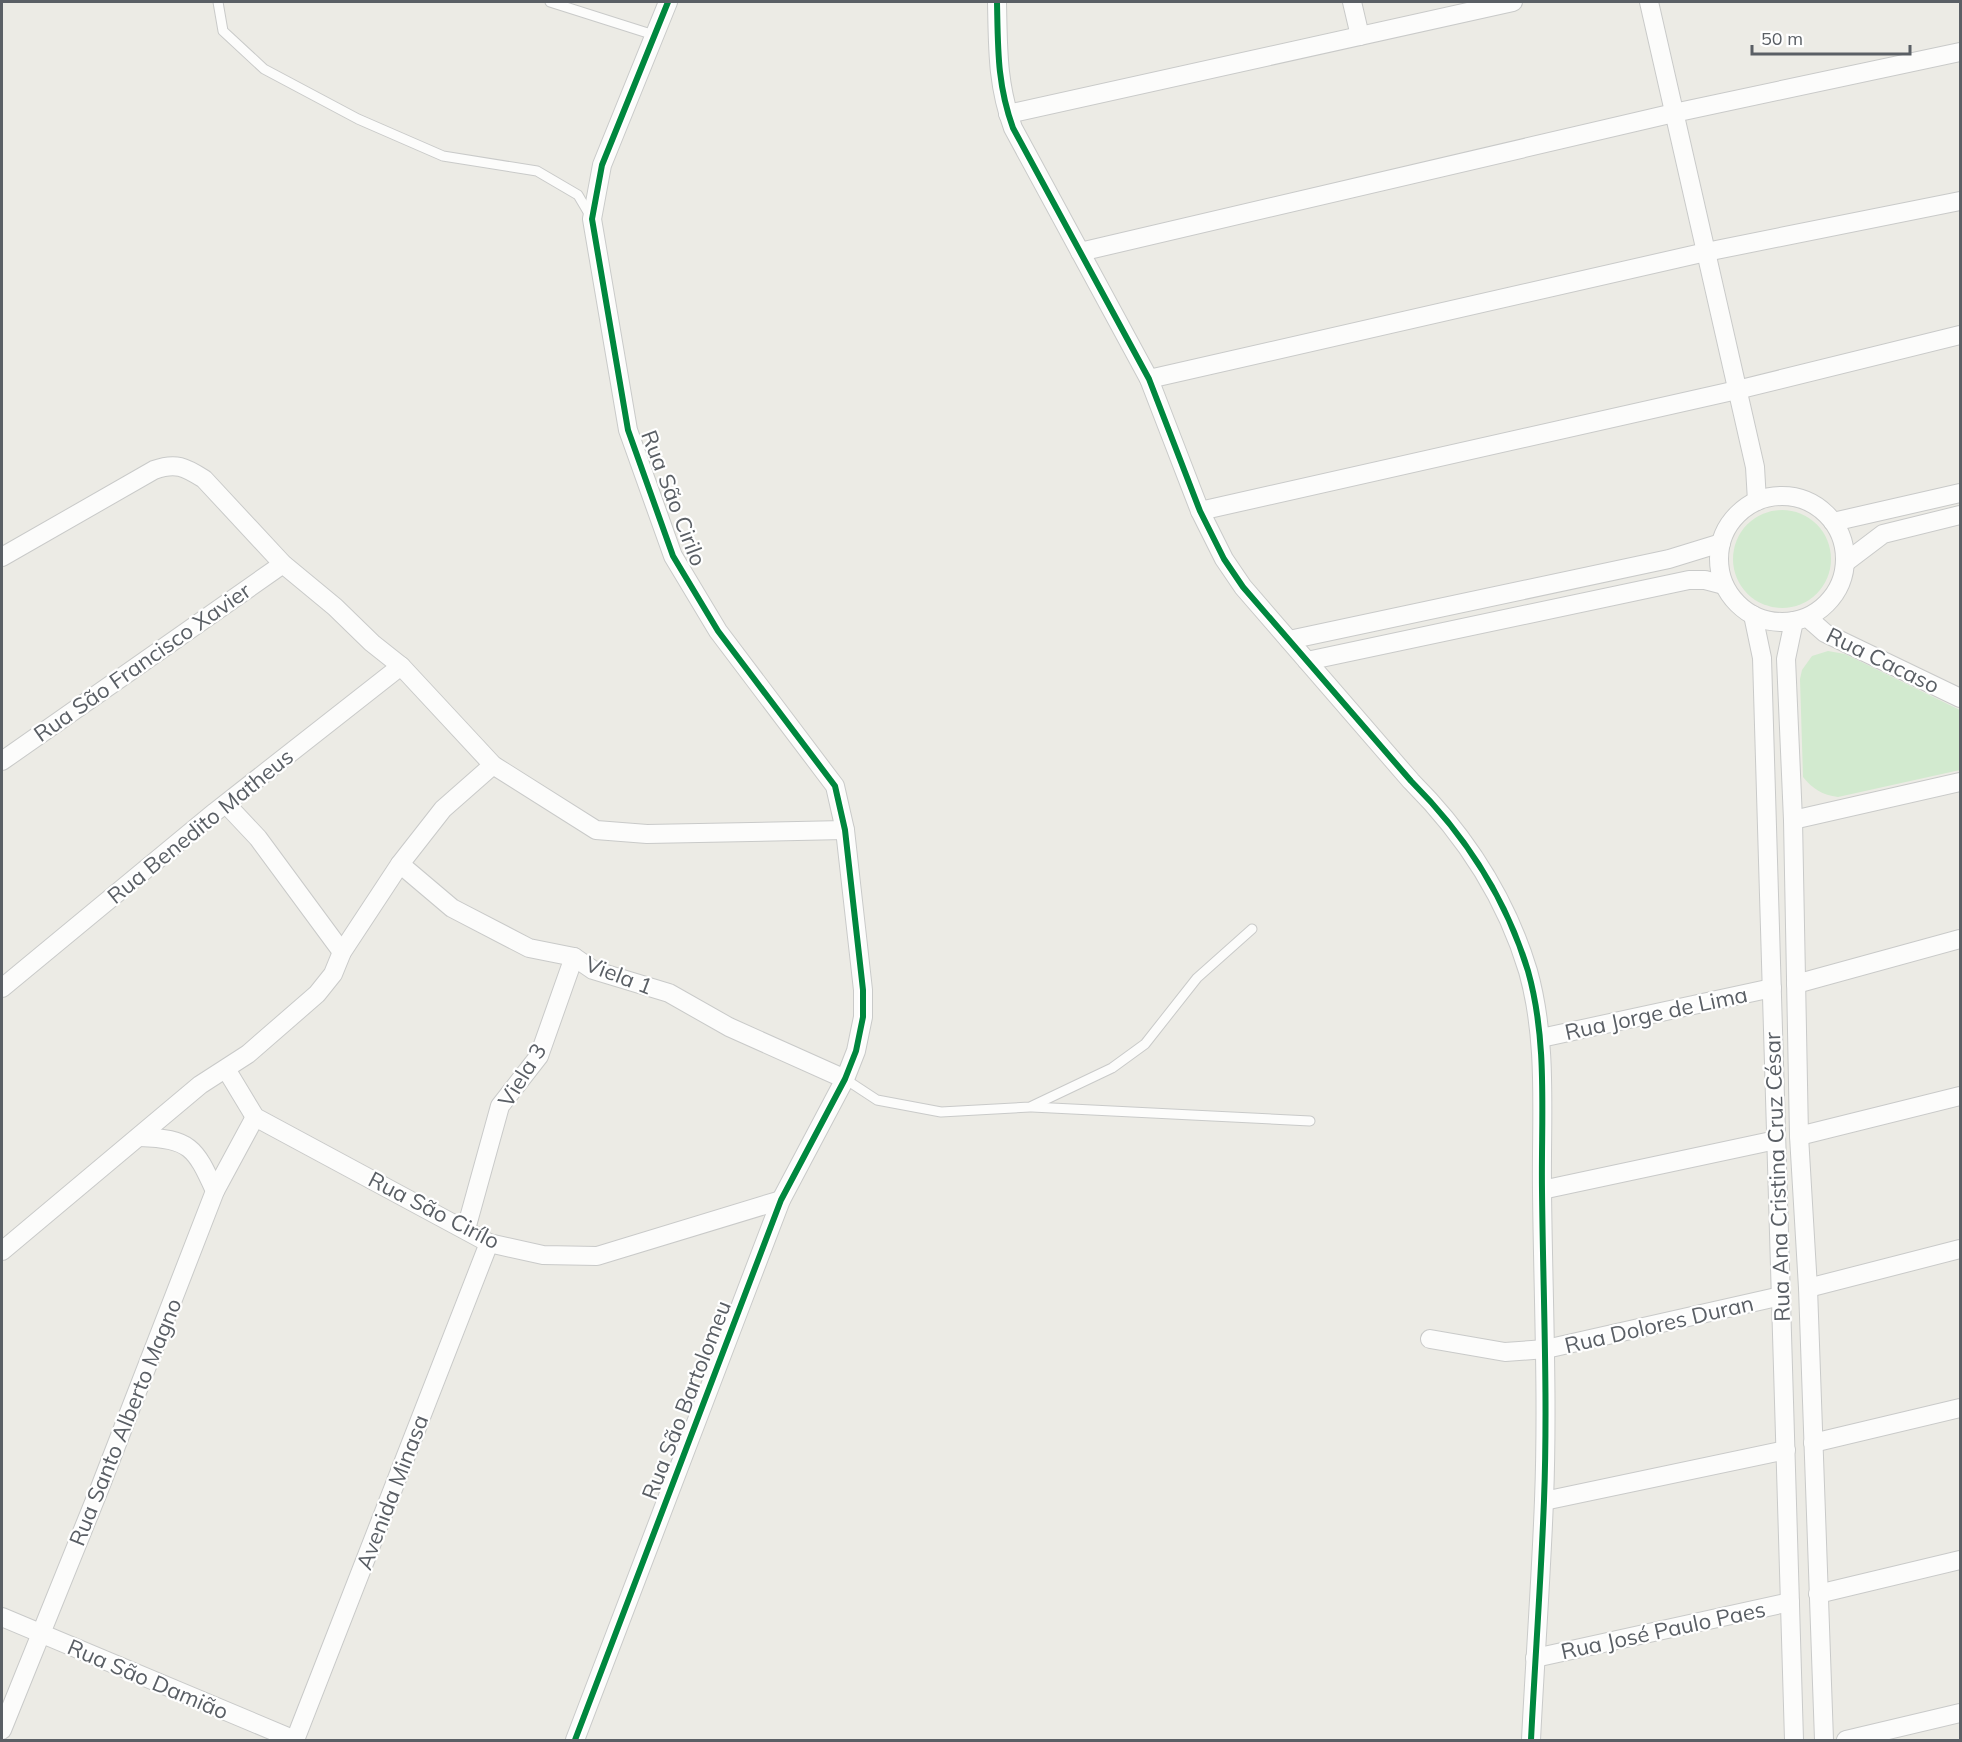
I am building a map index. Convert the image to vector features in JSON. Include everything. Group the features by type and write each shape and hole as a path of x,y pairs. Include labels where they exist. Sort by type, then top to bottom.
{"street":[{"name":"Rua São Cirilo","path":"668,2 602,165 592,219 628,430 673,556 718,631 835,786 845,830 863,1017 856,1051 845,1079"},
{"path":"997,2 998,68 1008,114 1019,141 1149,379 1200,511 1224,559 1243,587 1411,781 1440,811 1482,869 1502,906 1520,948 1536,1004 1541,1038 1546,1349 1544,1501 1531,1740"},
{"path":"1352,2 1360,36"},
{"path":"1008,114 1506,2"},
{"path":"1649,2 1755,467 1757,501"},
{"path":"1080,252 1674,113 1960,52"},
{"path":"1149,379 1706,252 1960,201"},
{"path":"1200,511 1737,390 1960,335"},
{"path":"2,557 154,470 168,465 188,469 204,479 283,564 401,666 493,765 596,830 647,834 845,830"},
{"path":"1833,522 1960,493"},
{"path":"1771,497 1798,498 1824,511 1833,522 1845,547 1844,576 1839,589 1830,600 1801,620 1780,622 1753,615 1736,602 1724,585 1719,557 1721,543 1726,530 1744,508 1771,497"},
{"path":"1846,562 1883,534 1895,529 1960,516"},
{"path":"1289,640 1669,559 1721,543"},
{"name":"Rua São Francisco Xavier","path":"2,761 283,564"},
{"path":"1307,661 1689,580 1705,580 1724,585"},
{"name":"Rua Ana Cristina Cruz César","path":"1753,615 1762,658 1794,1740"},
{"name":"Rua Cacaso","path":"1801,620 1960,698"},
{"name":"Rua Ana Cristina Cruz César","path":"1801,620 1786,659 1793,820 1799,1136 1808,1288 1824,1740"},
{"name":"Rua Benedito Matheus","path":"2,988 226,804 401,666"},
{"path":"2,1251 200,1085 248,1054 317,994 333,974 342,952 400,864 443,809 493,765"},
{"path":"1793,820 1960,782"},
{"path":"226,804 258,838 342,952"},
{"name":"Viela 1","path":"400,864 452,908 529,948 574,957 593,970 669,993 729,1027 845,1079"},
{"path":"1796,984 1960,939"},
{"name":"Viela 3","path":"466,1229 500,1106 539,1056 574,957"},
{"name":"Rua Jorge de Lima","path":"1541,1038 1772,988"},
{"path":"226,1069 255,1117"},
{"name":"Rua São Bartolomeu","path":"575,1740 781,1200 845,1079"},
{"path":"1799,1136 1960,1096"},
{"name":"Rua São Cirílo","path":"255,1117 489,1243 543,1255 597,1257 781,1200"},
{"name":"Rua Santo Alberto Magno","path":"2,1730 99,1490 215,1191 255,1117"},
{"path":"140,1137 163,1138 184,1144 201,1159 215,1191"},
{"path":"1542,1190 1776,1140"},
{"name":"Avenida Minasa","path":"295,1740 489,1243"},
{"path":"1808,1288 1960,1249"},
{"name":"Rua Dolores Duran","path":"1430,1340 1505,1352 1546,1349 1781,1296"},
{"path":"1813,1443 1960,1408"},
{"path":"1544,1501 1786,1450"},
{"path":"1818,1594 1960,1560"},
{"name":"Rua José Paulo Paes","path":"1535,1658 1790,1602"},
{"name":"Rua São Damião","path":"2,1617 295,1740"},
{"path":"1846,1740 1960,1713"}],"lane":[{"path":"218,2 223,31 264,69 357,119 443,156 537,171 578,195 592,219"},
{"path":"550,2 654,35"},
{"path":"1030,1107 1112,1068 1145,1044 1197,978 1252,929"},
{"path":"845,1079 877,1100 941,1112 1030,1107 1310,1121"}],"green space":[{"path":"1782,510 1801,514 1817,524 1827,540 1831,559 1827,578 1817,594 1801,604 1782,608 1763,604 1747,594 1737,578 1733,559 1737,540 1747,524 1763,514"},
{"path":"1828,651 1845,654 1960,710 1960,770 1838,797 1818,791 1810,785 1803,777 1800,679 1802,670 1812,656"}],"cycle path":[{"path":"575,1740 781,1200 845,1079 856,1051 863,1017 863,990 845,830 835,786 718,631 673,556 628,430 592,219 602,165 668,2"},
{"path":"997,2 1001,81 1013,128 1149,379 1200,511 1224,559 1243,587 1466,845 1508,918 1528,971 1541,1052 1545,1384 1544,1500 1531,1740"}]}
